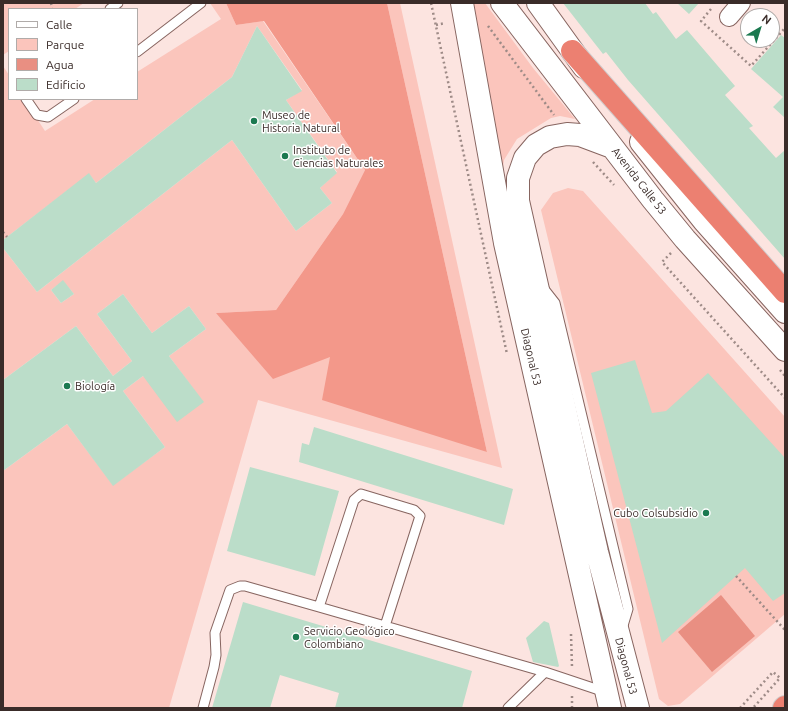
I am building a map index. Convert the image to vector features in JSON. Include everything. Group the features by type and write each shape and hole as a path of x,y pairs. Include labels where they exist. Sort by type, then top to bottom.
{"highway":[{"path":"572,51 785,292"}],"street":[{"name":"Diagonal 53","path":"462,3 505,243 609,700"},
{"name":"Avenida Calle 53","path":"502,3 612,147 679,245 785,350"},
{"path":"538,3 657,164 704,221 785,312"},
{"path":"729,17 741,3"},
{"name":"Diagonal 53","path":"612,147 580,135 567,134 550,137 536,145 525,158 518,178 518,201 535,277 561,360 605,550 619,640 638,708"}],"lane":[{"path":"138,51 201,3"},
{"path":"27,100 37,115 48,117 73,100"},
{"path":"319,606 354,500 357,496 365,494 414,510 420,516 385,626"},
{"path":"203,708 216,655 215,633 230,590 235,587 245,586 545,672 609,700"},
{"path":"508,708 545,672"}],"path":[{"path":"713,8 701,21 751,66 785,28"},
{"path":"3,232 7,237"},
{"path":"679,245 662,262 785,398"},
{"path":"736,576 785,630"},
{"path":"740,708 773,672 780,678 753,708"}],"green space":[{"path":"3,3 84,3 76,8 8,8 8,52 3,55"},
{"path":"210,3 226,3 236,25 263,21 365,170 343,214 276,310 216,313 330,357 487,452 387,3 400,3 502,468 258,400 169,708 3,708 3,471 67,424 113,485 165,447 123,391 143,376 203,402 169,356 206,329 189,306 152,333 123,294 97,314 132,361 113,376 76,326 3,380 3,248 37,292 232,140 296,231 332,203 320,188 337,172 286,100 302,90 257,26 232,77 96,183 89,174 3,240 3,66 8,74 8,100 25,100 45,131 93,100 138,100 138,71 221,19","holes":["63,281 74,294 61,303 51,290"]},
{"path":"469,3 485,3 533,68 575,119 560,116 551,118 517,139 504,160 500,188"},
{"path":"568,188 583,191 785,417 785,614 680,704 668,706 659,699 541,210 553,193"}],"shaded area":[{"path":"226,3 387,3 487,452 322,400 330,357 273,379 216,313 276,310 343,214 365,170 264,21 236,25"}],"water":[{"path":"721,595 755,636 712,672 678,632"}],"building":[{"path":"563,3 645,3 653,14 656,12 676,39 687,30 735,86 725,95 753,126 749,128 776,158 785,150 785,259 628,80 606,52 603,54"},
{"path":"677,3 699,3 689,14"},
{"name":"Instituto de Ciencias Naturales","path":"257,26 302,91 286,100 337,173 320,188 332,203 296,231 232,140 37,292 3,248 3,240 89,173 96,183 232,77"},
{"path":"781,35 785,38 785,118 773,107 783,97 751,69 770,48 780,48"},
{"path":"63,280 74,294 61,303 51,290"},
{"name":"Biología","path":"123,294 152,333 189,306 206,329 169,356 204,402 177,422 143,376 123,391 165,447 113,486 67,424 3,471 3,380 76,326 113,376 132,361 97,314"},
{"name":"Cubo Colsubsidio","path":"635,360 652,413 666,411 708,373 785,458 785,593 773,601 745,568 662,643 591,373"},
{"path":"314,427 513,489 504,525 299,462 302,443 309,445"},
{"path":"250,467 339,491 315,576 227,551"},
{"name":"Servicio Geológico Colombiano","path":"243,602 472,671 462,708 335,708 339,693 280,675 270,708 212,708"},
{"path":"544,621 549,623 558,667 533,662 526,638"}],"place":[{"name":"Museo de Historia Natural","path":"254,121"},
{"name":"Instituto de Ciencias Naturales","path":"285,156"},
{"name":"Biología","path":"67,386"},
{"name":"Cubo Colsubsidio","path":"706,513"},
{"name":"Servicio Geológico Colombiano","path":"296,637"}]}
